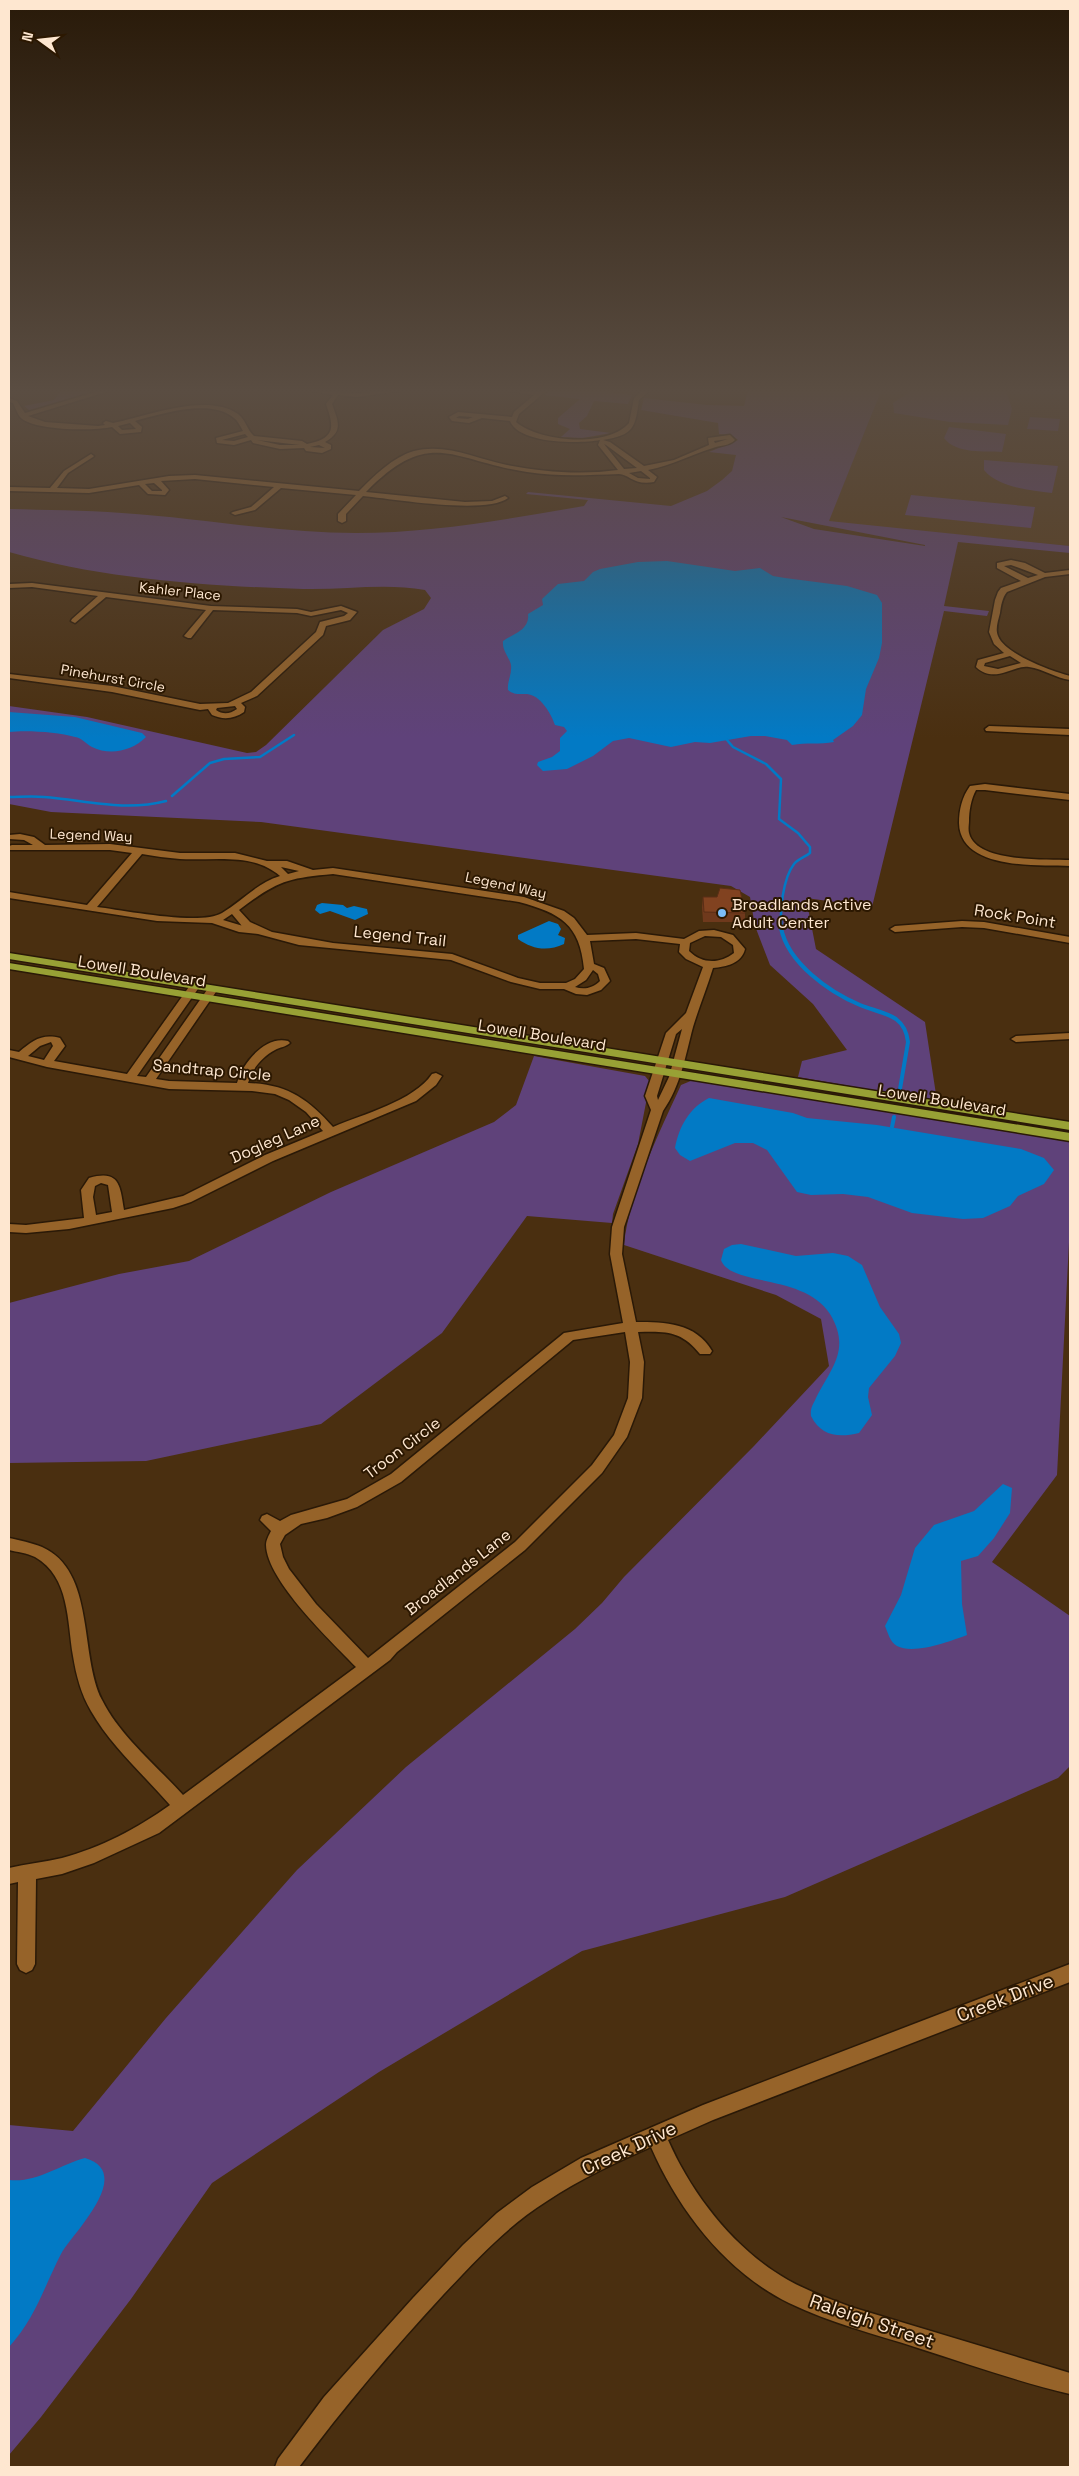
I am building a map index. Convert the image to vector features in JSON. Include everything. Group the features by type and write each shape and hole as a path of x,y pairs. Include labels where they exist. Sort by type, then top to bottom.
{"main road":[{"name":"Lowell Boulevard","path":"9,956 192,991"},
{"name":"Lowell Boulevard","path":"9,966 210,993 660,1066 1070,1126"},
{"name":"Lowell Boulevard","path":"677,1068 1070,1137"}],"street":[{"path":"236,513 256,507"},
{"path":"342,521 342,514 349,507"},
{"path":"1027,581 1000,568 1000,565 1004,562 1017,563 1044,575"},
{"path":"1070,572 1044,575 1004,590 1000,595 992,632 993,637 1001,646 1012,653 1052,674 1070,678"},
{"name":"Kahler Place","path":"9,585 32,585 211,608 297,611 311,614 335,608 353,612 351,616 323,624"},
{"path":"75,621 103,595"},
{"path":"188,636 211,608"},
{"path":"311,614 323,624"},
{"name":"Pinehurst Circle","path":"9,676 112,689 194,707 213,707 212,711 216,715 231,716 241,710 242,707 236,703 254,694 320,633 323,624"},
{"path":"1012,653 981,662 980,667 985,670 999,672 1029,663"},
{"path":"989,729 1070,732"},
{"path":"1070,797 985,787 973,788 968,795 962,829 963,835 975,847 997,858 1070,862"},
{"name":"Legend Way","path":"41,846 33,839 22,836 10,837 10,849 41,846 110,847 180,856 235,856 275,867 286,877"},
{"name":"Legend Way","path":"90,908 140,850"},
{"name":"Legend Way","path":"267,864 287,864 311,872"},
{"name":"Legend Way","path":"234,910 263,888 286,877 311,872 333,871 372,875 536,903 555,910 568,919 585,938"},
{"name":"Legend Trail","path":"9,894 176,921 214,920 243,930 258,931"},
{"name":"Legend Trail","path":"214,920 234,910 239,918 258,931 275,937 341,947 451,957 525,983 553,987 566,986 583,992 597,989 605,981 603,973 595,967 589,966"},
{"name":"Rock Point","path":"895,929 962,924 984,925 1070,940"},
{"path":"566,986 580,980 586,974 589,966 585,938 636,936 685,942 695,935 711,933 727,936 738,944 739,954 734,959 718,964 709,964 688,956 684,952 685,942"},
{"name":"Broadlands Lane","path":"9,1876 62,1866 94,1855 153,1827 367,1667 520,1546 608,1456 626,1423 635,1398 637,1362 616,1254 618,1227 657,1110 668,1098 691,1015 709,964"},
{"path":"130,1078 192,991"},
{"path":"149,1081 210,993"},
{"name":"Broadlands Lane","path":"657,1110 651,1096 671,1033 691,1015"},
{"path":"1016,1039 1070,1036"},
{"name":"Sandtrap Circle","path":"14,1055 37,1042 56,1040 59,1046 47,1064"},
{"path":"241,1087 250,1065 262,1052 284,1043"},
{"name":"Sandtrap Circle","path":"14,1055 47,1064 169,1085 264,1088 293,1097 310,1109 331,1132"},
{"name":"Dogleg Lane","path":"9,1228 49,1228 148,1210 187,1199 268,1158 412,1098 432,1083 436,1076"},
{"path":"91,1220 86,1190 88,1184 99,1179 111,1181 114,1184 119,1215"},
{"name":"Troon Circle","path":"281,1530 292,1522 335,1510 384,1486 501,1392 556,1337 584,1332 631,1328 676,1330 692,1336 705,1351"},
{"path":"267,1520 281,1530 274,1540 274,1550 298,1595 367,1667"},
{"path":"9,1544 33,1550 48,1557 64,1574 71,1588 85,1677 95,1703 107,1721 182,1806"},
{"path":"26,1964 27,1873"},
{"name":"Creek Drive","path":"286,2467 332,2405 420,2305 470,2252 504,2220 539,2194 588,2165 710,2112 1070,1973"},
{"name":"Raleigh Street","path":"656,2135 666,2162 716,2231 744,2260 778,2285 831,2311 1070,2384"}],"shaded area":[{"path":"581,507 835,507 829,521 1070,546 1070,553 958,542 944,606 989,611 987,616 944,611 872,907 806,898 816,949 925,1022 937,1101 798,1077 802,1061 847,1050 813,1004 770,965 755,926 750,897 731,886 261,822 51,812 9,804 9,706 87,717 247,753 256,752 266,745 383,630 424,609 431,598 425,590 410,588 303,589 229,586 154,580 81,569 9,552 9,509 108,512 297,531 356,533 413,531 527,516","holes":["781,517 925,545 814,529"]},
{"path":"834,507 1070,507 1070,546 828,522"},
{"path":"908,507 1035,507 1031,528 905,515"},
{"path":"534,1056 645,1076 650,1082 638,1144 613,1214 612,1223 527,1216 442,1333 321,1424 146,1461 9,1463 9,1303 119,1274 189,1261 331,1192 494,1122 516,1105"},
{"path":"693,1080 1070,1142 1070,1223 1057,1475 992,1562 1070,1616 1070,1766 1058,1778 785,1897 582,1951 379,2072 212,2183 131,2299 41,2417 9,2455 9,2125 73,2131 166,2018 297,1870 406,1767 575,1629 754,1446 829,1366 821,1319 776,1295 624,1245 632,1205 646,1164 681,1085"}],"water":[{"path":"667,561 735,571 760,568 773,576 847,586 877,595 882,603 882,643 879,658 866,689 862,715 853,726 833,740 834,742 792,745 787,740 765,736 751,736 710,743 695,742 671,747 629,738 613,741 593,756 567,769 543,771 537,765 538,762 552,757 560,751 560,738 567,731 564,727 555,725 551,715 541,701 532,695 519,694 508,690 511,665 503,641 524,628 528,614 543,605 542,599 558,584 584,581 593,572 600,569 638,562"},
{"path":"9,712 75,717 142,733 146,737 128,749 120,751 99,750 80,739 68,735 25,731 9,732"},
{"path":"322,903 343,905 347,908 354,906 367,909 368,914 355,920 330,911 320,914 315,910 317,905"},
{"path":"549,921 558,924 561,929 558,935 565,938 564,944 546,949 534,947 518,939 518,935"},
{"path":"709,1098 793,1113 807,1118 877,1125 1021,1149 1044,1158 1054,1170 1044,1184 1018,1196 1010,1206 983,1218 963,1219 912,1213 868,1197 843,1194 811,1195 797,1192 767,1150 753,1143 735,1143 690,1161 680,1155 675,1148 682,1126 696,1107"},
{"path":"741,1244 796,1256 833,1253 848,1256 862,1265 880,1307 899,1334 901,1343 895,1356 869,1388 868,1397 872,1415 859,1433 831,1434 820,1428 811,1416 812,1407 833,1367 839,1348 836,1326 830,1314 818,1301 803,1292 739,1274 727,1268 721,1260 724,1249 732,1245"},
{"path":"1003,1484 1012,1488 1010,1513 994,1538 978,1556 961,1561 962,1604 967,1635 922,1648 913,1649 897,1646 891,1640 885,1626 901,1595 915,1548 934,1525 974,1511"},
{"path":"85,2158 99,2166 104,2177 103,2190 87,2219 61,2254 26,2325 9,2347 9,2180 29,2179"}],"building":[{"path":"720,888 740,890 745,913 704,912 703,897 717,897"}],"waterway":[{"path":"172,796 210,763 224,759 260,757 294,735"},
{"path":"727,740 733,747 766,764 781,779 779,819 798,833 810,847 810,853 794,864 787,878 782,905 782,929"},
{"path":"9,797 44,797 120,805 150,804 166,801"},
{"path":"781,928 785,941 792,953 823,984 848,999 896,1019 901,1024 906,1032 908,1042 900,1089"},
{"path":"892,1127 894,1117"}],"place":[{"name":"Broadlands Active Adult Center","path":"722,913"}]}
